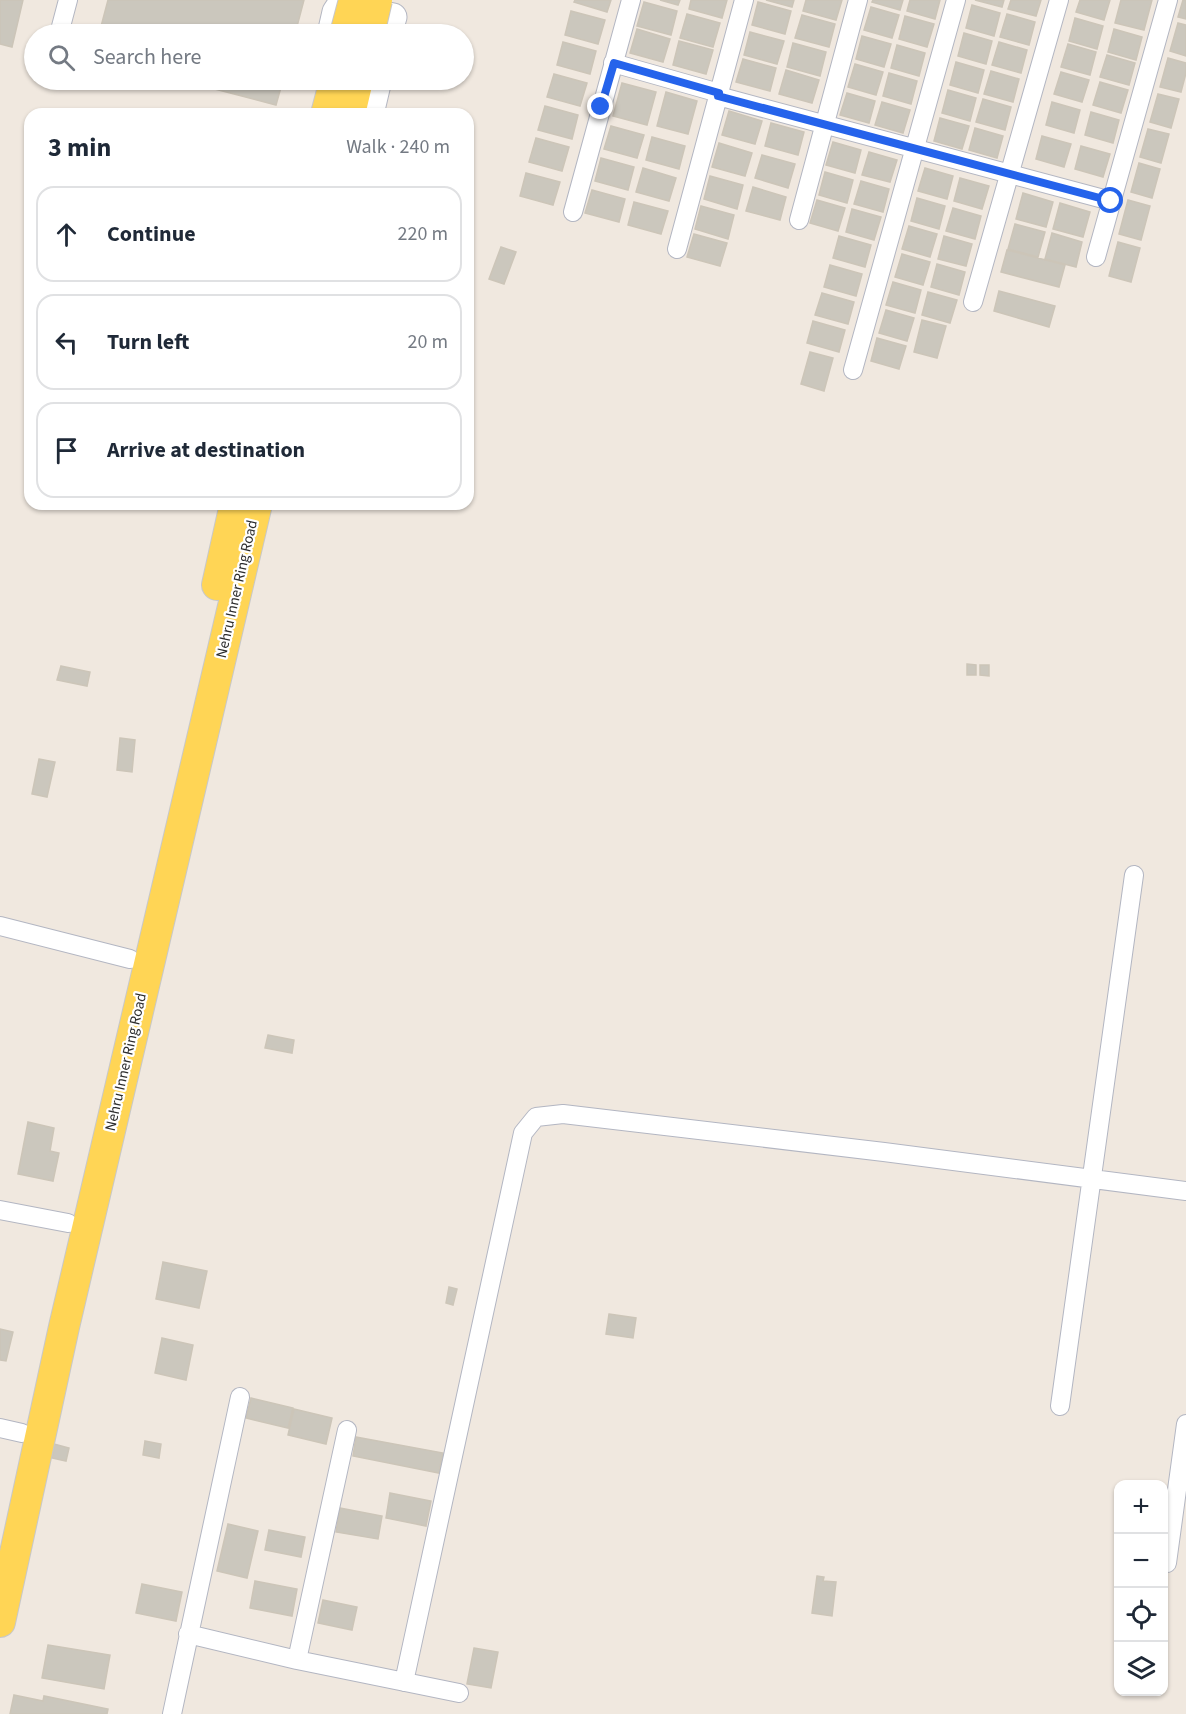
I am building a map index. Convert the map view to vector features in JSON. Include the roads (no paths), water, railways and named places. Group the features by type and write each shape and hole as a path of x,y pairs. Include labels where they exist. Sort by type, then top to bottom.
{"main road":[{"path":"348,24 354,0"},
{"path":"379,24 389,13"},
{"path":"328,108 332,90"},
{"path":"351,108 356,90"},
{"name":"Nehru Inner Ring Road","path":"0,1622 222,606 234,510"},
{"name":"Nehru Inner Ring Road","path":"0,1529 11,1430 68,1222 130,959 222,606 255,510"}],"street":[{"path":"62,24 68,0"},
{"path":"573,212 631,0"},
{"path":"677,249 744,0"},
{"path":"799,220 858,0"},
{"path":"853,370 956,0"},
{"path":"973,302 1059,0"},
{"path":"1095,257 1168,0"},
{"path":"333,24 340,6 389,13"},
{"path":"614,63 1111,201"},
{"path":"313,108 318,90"},
{"path":"371,108 376,90"},
{"path":"1060,1406 1134,875"},
{"path":"0,926 130,959"},
{"path":"405,1682 523,1133 536,1117 563,1114 1186,1191"},
{"path":"0,1210 68,1222"},
{"path":"172,1714 240,1397"},
{"path":"1168,1556 1186,1424"},
{"path":"297,1660 347,1430"},
{"path":"188,1634 297,1660 459,1693"}]}
